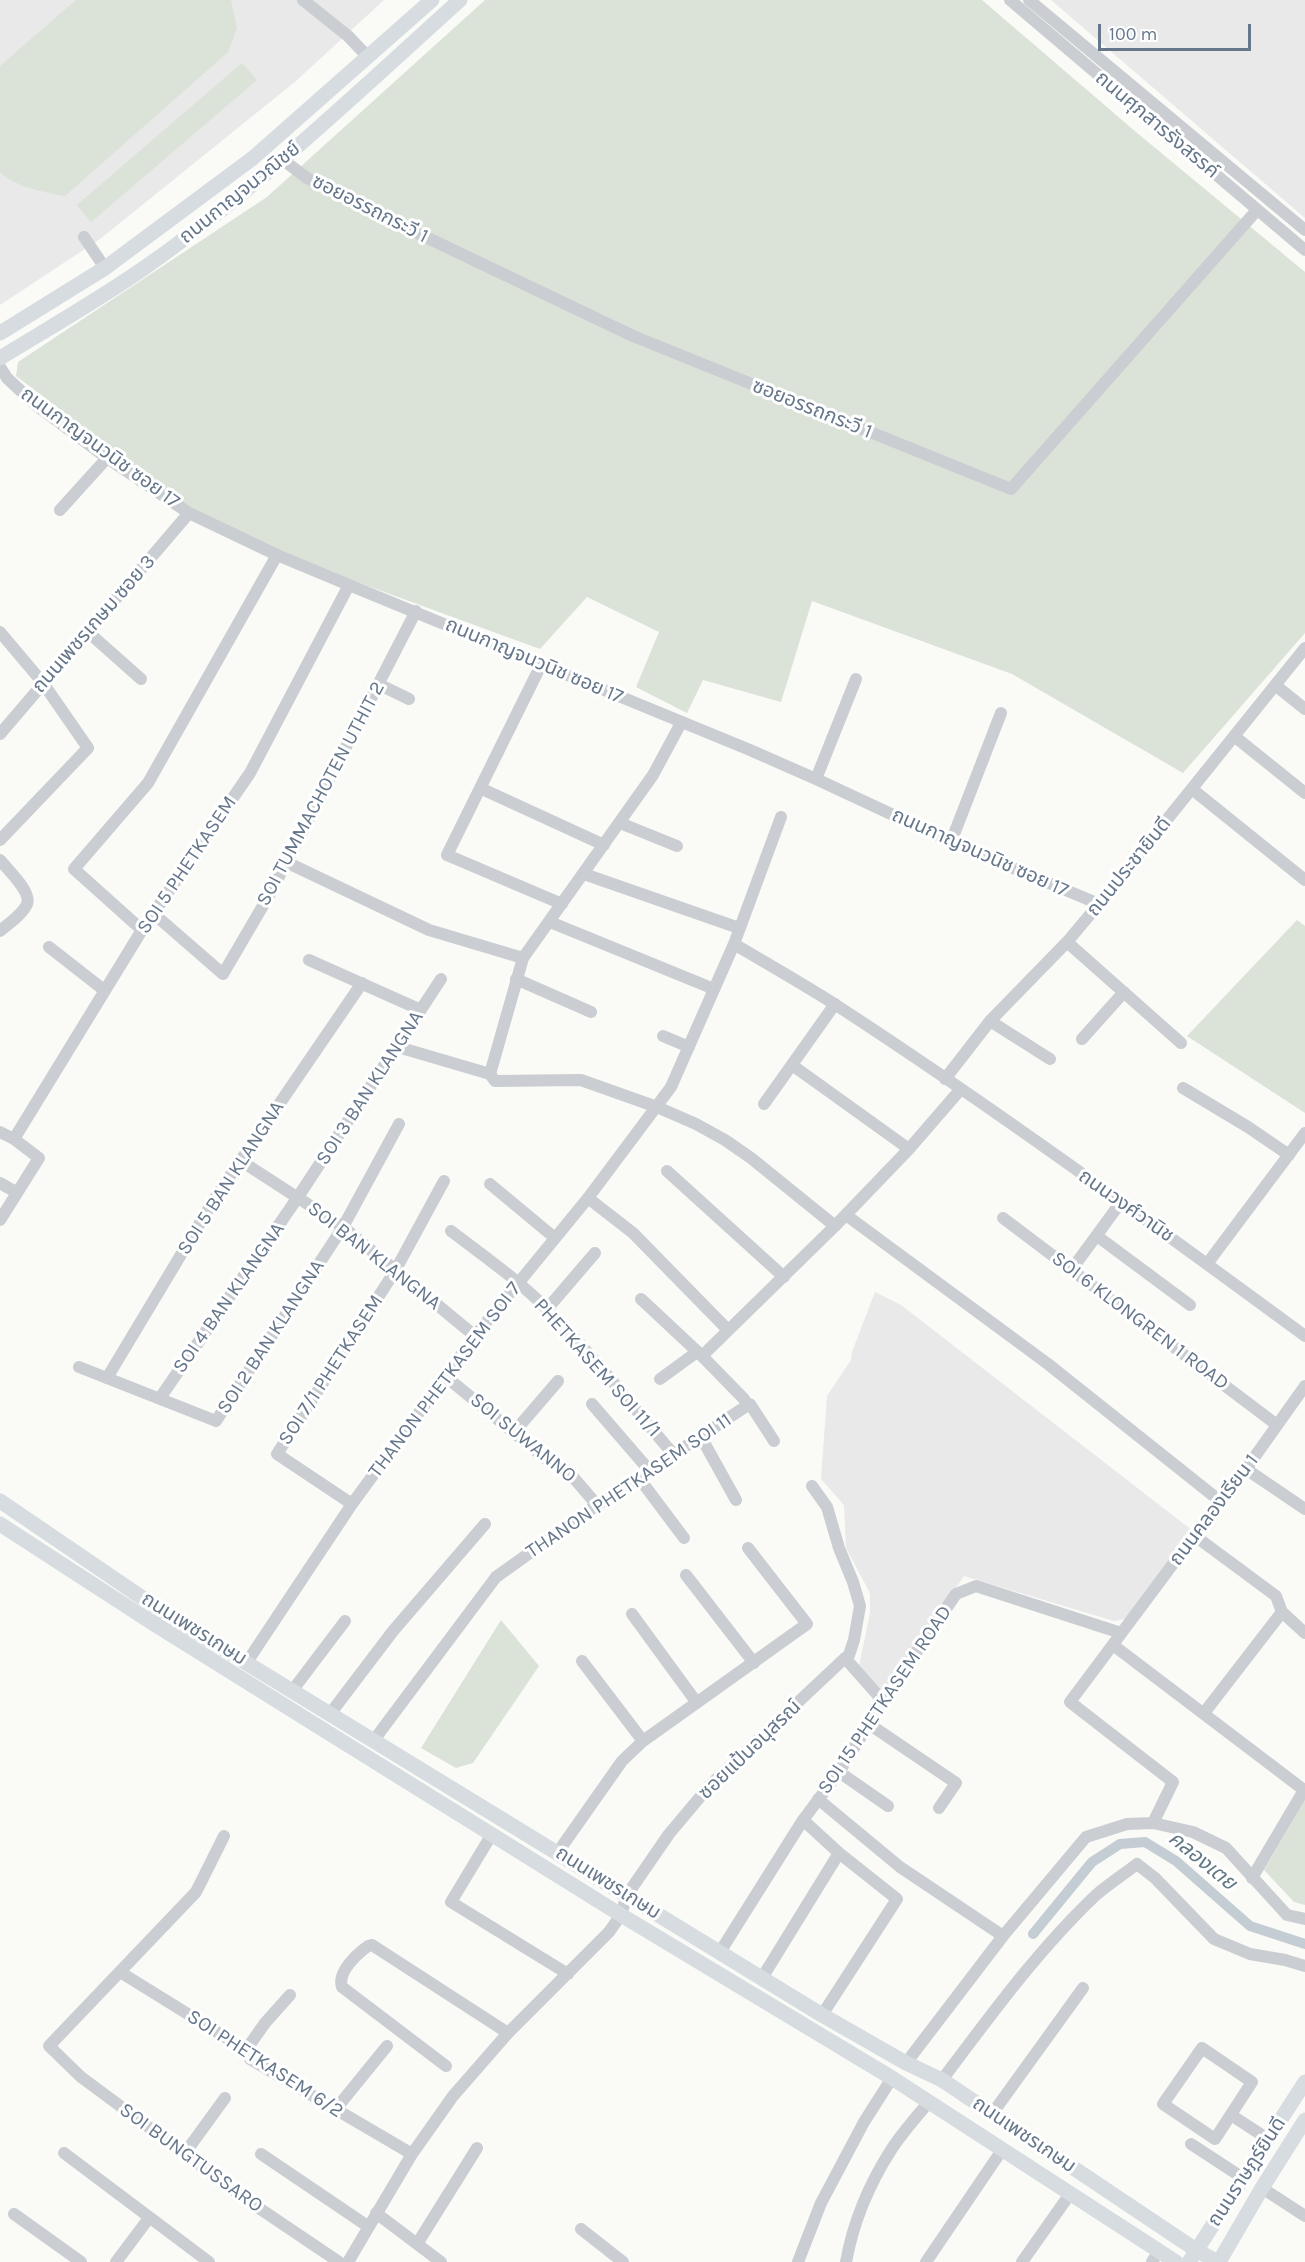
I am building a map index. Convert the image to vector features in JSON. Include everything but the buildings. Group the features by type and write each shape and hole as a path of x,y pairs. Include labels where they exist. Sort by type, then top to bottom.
{"main road":[{"name":"ถนนกาญจนวณิชย์","path":"0,333 105,268 253,158 432,0"},
{"name":"ถนนกาญจนวณิชย์","path":"0,358 146,267 283,160 459,0"},
{"path":"368,57 382,70"},
{"name":"ถนนเพชรเกษม","path":"0,1501 159,1618 247,1662 822,2015 906,2063 942,2080 1193,2256 1219,2262"},
{"name":"ถนนเพชรเกษม","path":"0,1524 159,1618 621,1915 892,2078 1070,2194 1155,2256 1176,2262"},
{"name":"ถนนราษฎร์ยินดี","path":"1193,2256 1305,2082"},
{"name":"ถนนราษฎร์ยินดี","path":"1219,2262 1262,2188 1303,2127"}],"street":[{"path":"303,0 348,36 368,57"},
{"name":"ถนนศุภสารรังสรรค์","path":"1010,0 1305,250"},
{"name":"ถนนศุภสารรังสรรค์","path":"1029,0 1305,230"},
{"name":"ซอยอรรถกระวี 1","path":"283,160 307,178 388,219 633,336 1011,489 1257,210"},
{"path":"84,237 105,268"},
{"name":"ถนนกาญจนวนิช ซอย 17","path":"0,367 37,406 107,458 189,513 277,555 816,779 951,842 1099,904"},
{"path":"60,510 107,458"},
{"name":"ถนนเพชรเกษม ซอย 3","path":"0,734 189,513"},
{"path":"142,930 74,869 148,783 277,555"},
{"name":"SOI 5 PHETKASEM","path":"14,1139 142,930 249,773 349,585"},
{"name":"SOI TUMMACHOTEN UTHIT 2","path":"154,914 223,974 286,862 416,611"},
{"path":"0,632 43,683 88,748 0,840"},
{"path":"88,632 141,679"},
{"name":"ถนนประชายินดี","path":"945,1079 990,1021 1067,942 1099,904 1305,648"},
{"path":"541,665 447,855 562,904"},
{"path":"816,779 856,679"},
{"path":"378,684 409,699"},
{"path":"1275,685 1305,708"},
{"path":"951,842 1001,713"},
{"path":"490,1074 523,958 654,775 681,723"},
{"path":"1234,736 1305,793"},
{"path":"480,788 604,845"},
{"path":"1192,789 1305,880"},
{"name":"THANON PHETKASEM SOI 7","path":"247,1662 352,1504 445,1376 588,1198 671,1087 734,944 781,817"},
{"path":"620,823 677,846"},
{"path":"0,860 28,896 26,906 0,931"},
{"path":"286,862 429,930 523,958"},
{"path":"584,874 739,928"},
{"path":"550,922 714,988"},
{"path":"1067,942 1181,1043"},
{"name":"ถนนวงศ์วานิช","path":"734,944 835,1005 945,1079 1121,1202 1305,1336"},
{"path":"49,947 104,990"},
{"path":"309,960 421,1010"},
{"name":"SOI 3 BAN KLANGNA","path":"298,1197 441,979"},
{"path":"516,979 591,1012"},
{"name":"SOI 5 BAN KLANGNA","path":"107,1378 214,1198 362,983"},
{"path":"1082,1039 1124,992"},
{"path":"764,1104 835,1005"},
{"path":"990,1021 1050,1059"},
{"path":"663,1035 689,1047"},
{"path":"398,1047 490,1074 495,1081 581,1080 657,1107 725,1140 836,1226"},
{"path":"792,1065 909,1149"},
{"path":"1183,1088 1289,1155"},
{"path":"660,1379 700,1354 784,1277 909,1149 960,1090"},
{"name":"SOI 2 BAN KLANGNA","path":"79,1367 216,1421 343,1227 399,1124"},
{"path":"0,1132 14,1139 39,1158 0,1220"},
{"path":"1207,1264 1305,1133"},
{"name":"SOI BAN KLANGNA","path":"241,1161 343,1227 475,1336"},
{"path":"668,1171 784,1277"},
{"path":"395,1271 444,1181"},
{"path":"0,1183 16,1192"},
{"path":"489,1184 555,1238"},
{"name":"SOI 4 BAN KLANGNA","path":"160,1398 298,1197"},
{"path":"588,1198 633,1233 728,1330"},
{"path":"1072,1269 1121,1202"},
{"path":"846,1215 1048,1364 1220,1501"},
{"name":"SOI 6 KLONGREN 1 ROAD","path":"1003,1218 1277,1425"},
{"name":"PHETKASEM SOI 11/1","path":"451,1231 519,1282 547,1309 600,1366 674,1455"},
{"path":"1097,1236 1190,1305"},
{"path":"547,1309 595,1253"},
{"name":"SOI 7/1 PHETKASEM","path":"352,1504 277,1454 395,1271"},
{"name":"THANON PHETKASEM SOI 11","path":"641,1299 700,1354 747,1405 750,1404"},
{"name":"SOI SUWANNO","path":"445,1376 515,1431 551,1463 567,1470 597,1504"},
{"path":"515,1431 558,1381"},
{"name":"ถนนคลองเรียน 1","path":"1153,1823 1173,1782 1070,1702 1246,1469 1305,1386"},
{"path":"592,1404 644,1474 684,1538"},
{"path":"750,1404 774,1441"},
{"name":"THANON PHETKASEM SOI 11","path":"374,1740 496,1578 597,1504 750,1404"},
{"path":"701,1437 736,1500"},
{"path":"1246,1469 1305,1509"},
{"path":"812,1486 827,1507 838,1548 853,1581 860,1606 854,1640 845,1658 883,1701"},
{"path":"330,1714 393,1631 485,1524"},
{"path":"1196,1536 1276,1596 1282,1612 1305,1632"},
{"path":"558,1852 622,1761 643,1741 807,1624 748,1548"},
{"path":"686,1575 754,1663"},
{"name":"SOI 15 PHETKASEM ROAD","path":"720,1952 803,1820 839,1772 883,1701 956,1594 976,1586 1121,1633"},
{"path":"1204,1713 1282,1612"},
{"path":"632,1614 696,1703"},
{"path":"292,1691 345,1621"},
{"path":"1113,1645 1304,1790 1252,1878"},
{"name":"ซอยแป้นอนุสรณ์","path":"621,1915 627,1895 669,1834 711,1784 845,1658"},
{"path":"582,1660 643,1741"},
{"path":"869,1724 956,1783 939,1808"},
{"path":"839,1772 888,1806"},
{"path":"818,1799 900,1867 1003,1936"},
{"path":"803,1820 839,1853 897,1899 822,2015"},
{"path":"906,2063 1003,1936 1086,1837 1127,1824 1153,1823 1193,1832 1226,1848 1287,1915 1305,1919"},
{"path":"492,1834 451,1902 568,1974"},
{"path":"120,1971 196,1892 224,1836"},
{"path":"762,1978 839,1853"},
{"path":"942,2080 997,2006 1064,1928 1098,1894 1137,1864 1155,1878 1214,1939 1250,1954 1305,1966"},
{"path":"348,2262 412,2154 453,2096 508,2033 609,1932 621,1915"},
{"path":"446,2066 342,1987 340,1981 342,1974 368,1946 372,1945 508,2033"},
{"name":"SOI BUNGTUSSARO","path":"120,1971 49,2046 81,2077 184,2154 339,2262"},
{"name":"SOI PHETKASEM 6/2","path":"120,1971 246,2050 250,2059 412,2154"},
{"path":"992,2114 1083,1988"},
{"path":"246,2050 265,2023 290,1995"},
{"path":"335,2110 387,2046"},
{"path":"1202,2048 1252,2082 1231,2115 1215,2139 1163,2104 1202,2048"},
{"path":"798,2262 821,2203 864,2122 892,2078"},
{"path":"184,2154 225,2098"},
{"path":"846,2262 849,2243 872,2185 892,2148 929,2102"},
{"path":"1231,2115 1268,2139"},
{"path":"1191,2144 1243,2178"},
{"path":"417,2244 477,2148"},
{"path":"926,2262 1002,2150"},
{"path":"64,2153 208,2262"},
{"path":"261,2154 369,2227"},
{"path":"1262,2188 1305,2216"},
{"path":"1022,2262 1070,2194"},
{"path":"376,2213 441,2262"},
{"path":"14,2214 81,2262"},
{"path":"116,2262 149,2218"},
{"path":"581,2229 623,2262"}],"shaded area":[{"path":"0,0 384,0 296,81 100,239 0,305"},
{"path":"76,0 231,0 237,28 228,52 65,196 22,185 0,172 0,66"},
{"path":"485,0 982,0 1305,272 1305,633 1183,773 1012,674 812,601 781,702 703,680 687,713 636,687 659,632 587,597 540,649 305,563 199,515 16,376 18,362 267,197"},
{"path":"1051,0 1305,0 1305,218"},
{"path":"242,63 257,80 91,222 77,205"},
{"path":"1297,920 1305,926 1305,1113 1187,1036"},
{"path":"875,1292 901,1305 1193,1531 1126,1619 1114,1621 964,1576 884,1693 859,1666 870,1613 870,1593 846,1548 844,1505 821,1479 827,1396 851,1360"},
{"path":"501,1620 539,1666 473,1763 456,1768 421,1748"},
{"path":"1305,1800 1305,1905 1294,1902 1264,1870"}],"waterway":[{"name":"คลองเตย","path":"1033,1934 1092,1862 1120,1844 1145,1842 1176,1861 1250,1926 1305,1944"}]}
